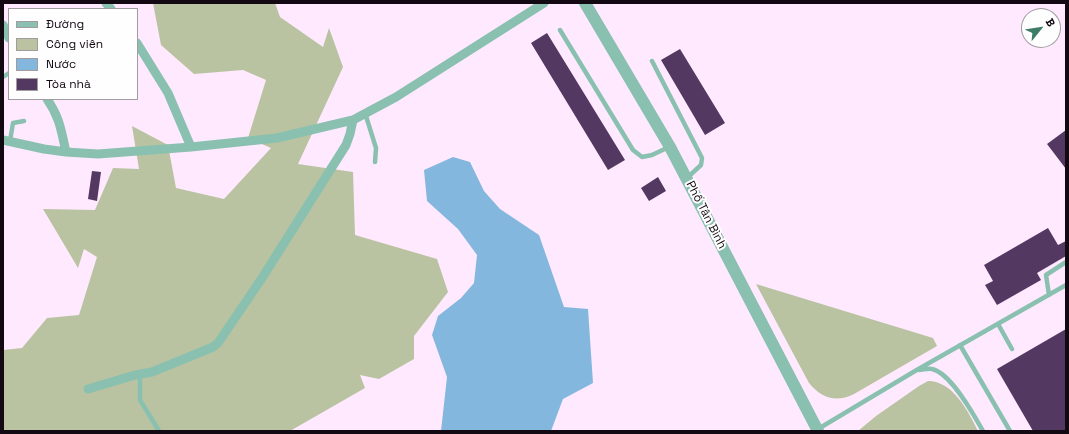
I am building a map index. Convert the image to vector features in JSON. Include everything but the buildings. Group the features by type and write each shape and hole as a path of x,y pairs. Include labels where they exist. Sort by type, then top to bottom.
{"street":[{"path":"6,140 66,152 98,154 191,147 277,138 353,120 396,97 544,3"},
{"name":"Phố Tân Bình","path":"585,3 687,178 817,430"},
{"path":"3,25 8,36"},
{"path":"138,45 168,93 191,147"},
{"path":"48,100 56,111 66,152"},
{"path":"88,389 152,372 213,347 222,339 346,145 353,120"}],"lane":[{"path":"560,30 632,150 642,156 652,155 670,147"},
{"path":"652,61 702,158 701,165 687,178"},
{"path":"365,113 376,148 375,162"},
{"path":"6,140 13,123 24,121"},
{"path":"1048,295 1046,275 1066,262"},
{"path":"817,430 915,371 1066,285"},
{"path":"998,324 1012,349"},
{"path":"960,345 1010,431"},
{"path":"915,371 932,369 947,379 962,397 983,431"},
{"path":"140,374 140,400 159,431"}],"green space":[{"path":"153,3 275,3 280,17 323,47 329,28 343,67 298,164 353,172 355,235 437,259 448,292 414,336 414,359 379,379 360,375 365,388 290,431 3,431 3,350 22,348 47,318 79,315 97,257 84,249 78,268 43,209 95,210 113,168 139,169 132,126 168,145 176,188 224,199 271,148 248,138 266,80 243,70 194,74 161,45"},
{"path":"756,284 933,338 937,346 854,394 841,398 829,398 809,383"},
{"path":"928,381 937,382 945,386 959,398 978,431 858,431 876,416"}],"water":[{"path":"453,157 470,162 484,191 500,209 539,235 564,307 588,309 593,383 563,399 551,431 441,431 447,377 432,335 438,316 461,298 474,283 477,255 458,229 427,201 424,170"}]}
